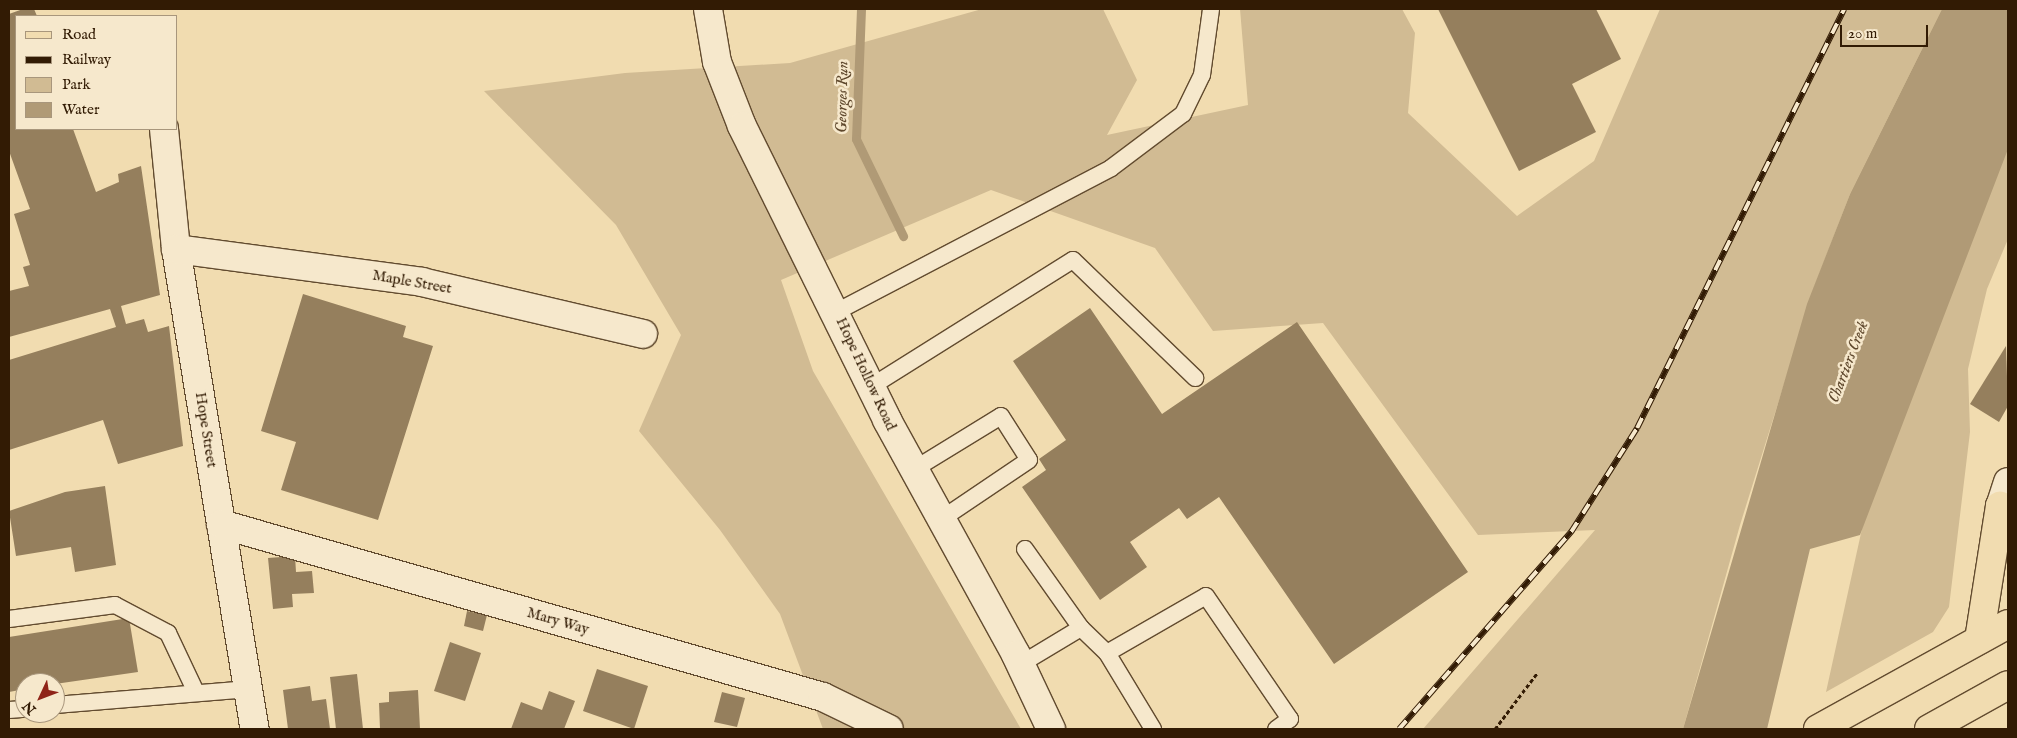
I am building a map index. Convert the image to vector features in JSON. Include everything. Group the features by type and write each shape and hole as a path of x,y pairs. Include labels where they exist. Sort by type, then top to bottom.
{"main road":[{"path":"1972,644 2005,502"},
{"path":"1818,729 2008,624"},
{"path":"1933,727 2008,685"}],"street":[{"name":"Hope Hollow Road","path":"708,9 727,90 913,470 1021,664 1051,729"},
{"name":"Hope Street","path":"164,130 176,249 256,729"},
{"name":"Maple Street","path":"176,249 422,282 643,334"},
{"name":"Mary Way","path":"221,524 823,696 889,729"}],"lane":[{"path":"836,312 1111,168 1183,114 1202,76 1211,9"},
{"path":"872,386 1073,260 1195,378"},
{"path":"913,470 1001,416 1029,460 940,520"},
{"path":"1025,549 1081,628 1107,653 1153,729"},
{"path":"1107,653 1206,596 1290,719 1276,729"},
{"path":"9,619 115,605 168,633 195,690"},
{"path":"1021,664 1081,628"},
{"path":"65,705 195,690 249,689"}],"path":[{"path":"1495,729 1538,672"}],"green space":[{"path":"982,9 1103,9 1137,80 1107,135 1248,105 1240,9 1402,9 1415,33 1408,113 1517,216 1594,161 1660,9 1942,9 1850,194 1815,285 1740,525 1683,729 1423,729 1595,530 1478,535 1323,323 1213,331 1155,248 991,190 781,280 813,371 1021,729 823,729 780,614 720,530 639,431 681,335 616,225 484,91 625,73 790,63"},
{"path":"2008,95 2008,239 1987,289 1968,369 1970,432 1949,607 1933,632 1826,692 1908,320"}],"water":[{"name":"Chartiers Creek","path":"1942,9 2008,9 2008,149 1860,535 1810,549 1767,729 1683,729 1807,304 1850,194"}],"building":[{"path":"23,9 34,9 37,15 15,15 15,130 73,130 96,192 119,182 118,174 141,166 160,295 121,306 126,324 144,319 148,332 169,326 183,446 118,464 103,420 9,450 9,360 116,327 110,309 9,337 9,291 29,286 23,267 30,265 14,214 30,209 9,151 9,14"},
{"path":"1438,9 1596,9 1621,59 1572,84 1596,132 1519,171"},
{"path":"303,294 406,326 403,337 433,346 378,520 281,490 296,442 261,431"},
{"path":"1090,308 1162,414 1297,322 1468,572 1334,664 1219,497 1187,519 1179,508 1130,542 1147,567 1100,600 1022,487 1046,470 1039,459 1066,440 1013,361"},
{"path":"2006,346 2008,406 1999,422 1970,404"},
{"path":"105,486 116,565 75,572 71,547 16,556 9,511 65,492"},
{"path":"295,556 296,572 312,571 314,593 292,594 293,607 273,609 268,558"},
{"path":"467,611 487,615 483,631 464,626"},
{"path":"129,618 138,672 65,683 65,673 15,673 15,691 9,692 9,637"},
{"path":"450,642 481,653 465,701 434,691"},
{"path":"597,669 648,686 634,729 583,711"},
{"path":"357,674 363,729 336,729 330,677"},
{"path":"310,686 312,701 326,699 330,729 288,729 283,690"},
{"path":"418,690 420,729 380,729 379,703 389,702 389,692"},
{"path":"549,691 575,701 564,729 511,729 521,702 542,710"},
{"path":"722,692 745,698 737,727 714,722"}],"waterway":[{"name":"Georges Run","path":"861,9 856,139 903,236"}],"railway":[{"path":"1399,729 1571,532 1637,428 1844,9"}]}
